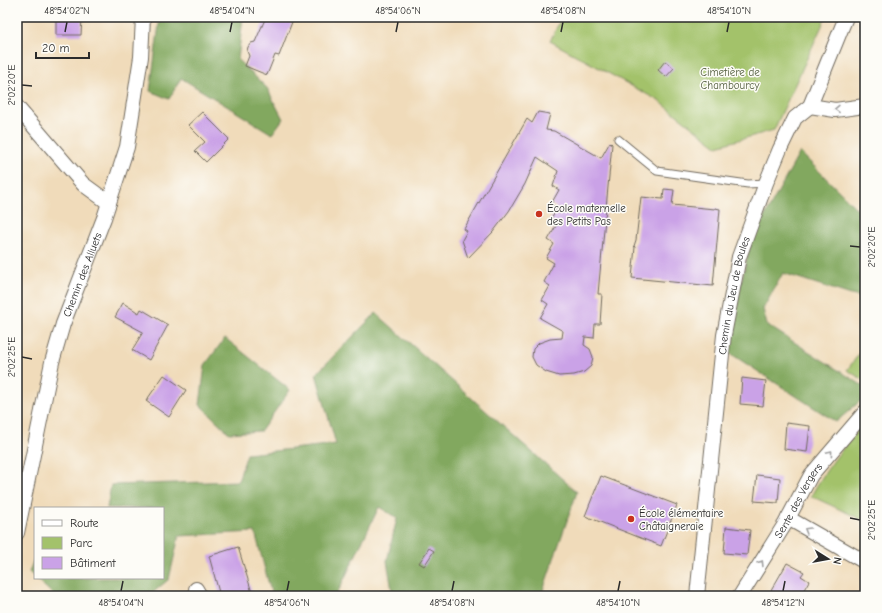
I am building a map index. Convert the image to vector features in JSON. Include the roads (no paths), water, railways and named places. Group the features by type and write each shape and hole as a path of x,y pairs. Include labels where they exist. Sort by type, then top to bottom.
{"street":[{"name":"Chemin des Alluets","path":"17,533 52,362 61,332 109,203 127,147 141,57 143,17"},
{"name":"Chemin du Jeu de Boules","path":"697,596 724,336 739,257 780,149 795,118 810,106 846,17"},
{"path":"810,106 835,110 865,106"},
{"path":"17,108 83,184 109,203"},
{"name":"Sente des Vergers","path":"740,596 788,518 811,475 865,412"},
{"path":"788,518 865,562"}],"lane":[{"path":"618,139 656,171 748,184 766,183"}],"place":[{"name":"École maternelle des Petits Pas","path":"539,214"},
{"name":"École élémentaire Châtaigneraie","path":"631,519"}],"park label":[{"name":"Cimetière de Chambourcy","path":"730,78"}]}
